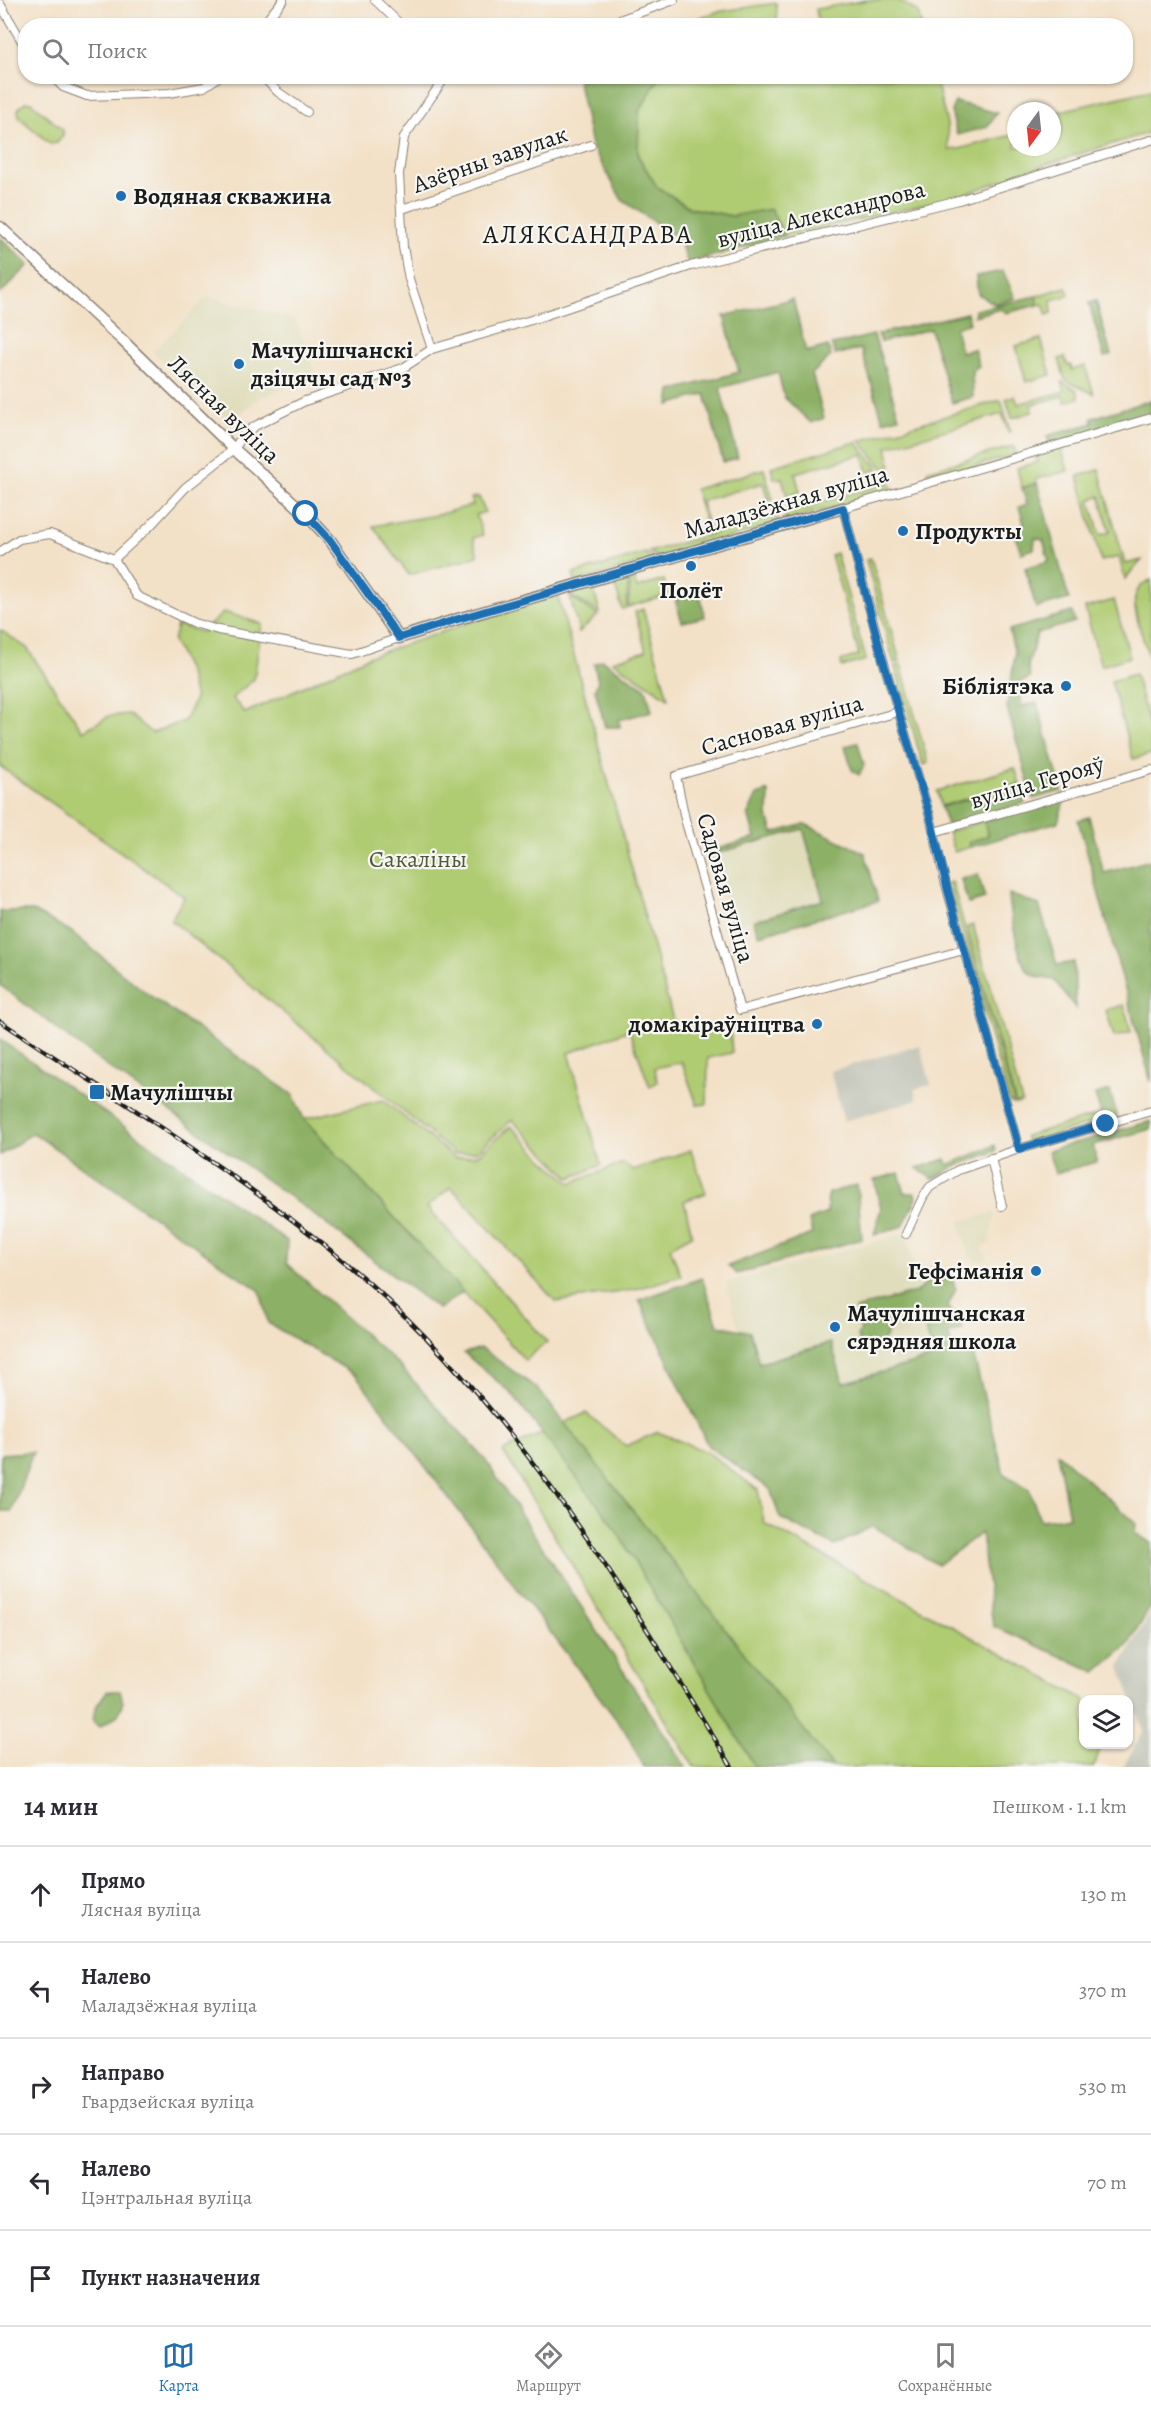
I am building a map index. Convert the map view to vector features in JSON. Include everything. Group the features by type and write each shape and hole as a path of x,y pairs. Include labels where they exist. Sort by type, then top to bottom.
{"main road":[{"name":"Лясная вуліца","path":"0,227 121,339 234,449 306,514 330,540 399,638"},
{"name":"Маладзёжная вуліца","path":"399,638 843,508"}],"street":[{"path":"268,18 283,0"},
{"path":"375,0 394,18"},
{"path":"625,18 674,0"},
{"path":"0,4 18,34"},
{"path":"61,84 68,90 87,96 170,93 204,87 208,84"},
{"path":"270,84 307,112"},
{"path":"432,349 409,279 403,247 399,174 404,137 440,84"},
{"name":"вуліца Александрова","path":"114,559 150,526 185,488 234,449 244,434 255,426 305,401 403,368 432,349 531,320 691,266 959,200 1151,140"},
{"name":"Азёрны завулак","path":"402,209 591,145"},
{"name":"Маладзёжная вуліца","path":"843,508 1151,418"},
{"path":"843,508 898,712 934,832 1019,1149"},
{"path":"0,552 19,539 50,534 114,559 137,596 194,623 218,630 352,654 399,638"},
{"name":"Сасновая вуліца","path":"676,776 898,712"},
{"name":"вуліца Герояў","path":"934,832 1151,770"},
{"name":"Садовая вуліца","path":"676,776 685,819 740,1010 964,950"},
{"path":"906,1234 930,1187 958,1170 1019,1149 1151,1111"},
{"path":"991,1158 1002,1206"}],"shaded area":[{"name":"Мачулішчанскі дзіцячы сад №3","path":"208,296 296,320 316,376 260,398 229,422 153,352"},
{"path":"802,831 821,900 730,926 711,857"},
{"path":"920,1045 931,1085 914,1089 917,1100 844,1121 830,1071"},
{"path":"995,1212 989,1244 984,1244 982,1252 987,1253 986,1261 970,1259 959,1221"},
{"name":"Мачулішчанская сярэдняя школа","path":"905,1233 944,1370 765,1421 726,1283"},
{"path":"1151,1612 1151,1767 1123,1767 1144,1731 1133,1702 1133,1695 1130,1695 1120,1667"}],"green space":[{"path":"867,0 898,0 918,12 919,18 817,18 816,9"},
{"path":"776,3 777,18 699,18 716,12"},
{"path":"578,84 655,84 639,112 638,156 657,187 690,208 732,216 771,209 784,236 688,263 678,238 622,200 591,145"},
{"path":"655,84 937,84 947,124 949,150 1007,136 1007,156 1061,156 1061,111 1151,90 1151,132 1050,163 954,198 784,236 771,209 732,216 690,208 657,187 638,156 639,112"},
{"path":"25,102 31,102 63,130 63,136 57,143 50,144 19,117 18,109"},
{"path":"955,102 997,113 987,127 957,135 951,111"},
{"path":"0,237 29,265 0,294"},
{"path":"1003,271 1015,298 995,304 978,294 976,276"},
{"path":"1066,287 1069,295 1051,300 1052,313 1047,315 1043,304 1038,305 1036,296"},
{"path":"1036,296 1038,305 1006,313 1001,309 974,316 975,310"},
{"path":"793,299 806,352 828,346 831,356 812,374 824,418 811,423 784,397 778,372 720,388 738,458 723,462 705,394 669,405 671,391 739,372 724,316"},
{"path":"1096,301 1111,355 1104,357 1089,303"},
{"path":"967,313 970,323 955,328 961,352 974,349 979,366 972,371 973,397 952,403 930,329 881,342 878,334"},
{"path":"874,335 899,417 883,421 861,349 835,355 832,345"},
{"path":"1041,339 1051,375 1026,382 1016,346"},
{"path":"1065,357 1067,365 1071,365 1072,370 1085,366 1094,394 1065,380 1059,359"},
{"path":"1062,382 1077,390 1079,398 1065,402 1063,396 1031,405 1032,412 1012,418 1006,399 1015,396 1018,404 1065,391"},
{"path":"1001,400 1010,431 1008,432 1002,414 887,447 891,466 883,468 860,441"},
{"path":"1151,400 1151,416 1050,445 1047,436 1093,423 1092,418"},
{"path":"856,442 879,469 868,472 863,454 795,473 800,492 787,496 782,478 774,479 771,467"},
{"path":"1014,446 1016,455 929,479 927,471"},
{"path":"1061,447 1068,471 1036,479 1037,483 1022,488 1017,468 1038,462 1036,454"},
{"path":"764,469 773,500 768,501 763,483 701,501 710,532 708,533 695,489"},
{"path":"1099,470 1125,564 1142,560 1125,579 1119,557 1101,561 1078,476","holes":["1100,496 1110,532 1100,535 1090,500"]},
{"path":"890,482 892,490 786,521 784,513"},
{"path":"1037,483 1069,599 1036,608 1025,568 1049,561 1043,540 1035,538 1034,549 1021,553 1015,532 1024,524 1019,507 1027,504 1022,488"},
{"path":"479,497 485,512 476,515 483,535 473,538 478,556 409,575 373,526 437,515 473,505 471,498"},
{"path":"777,515 779,523 660,558 649,552"},
{"path":"645,553 656,559 575,582 573,574"},
{"path":"836,553 866,660 842,667 841,661 859,655 831,555"},
{"path":"871,558 900,662 894,663 866,560"},
{"path":"633,576 637,588 664,580 668,595 628,607 631,577"},
{"path":"629,577 626,608 622,609 615,585 594,591 600,613 569,595"},
{"path":"1151,580 1151,664 1138,621 1135,597 1139,588"},
{"name":"Сакаліны","path":"557,593 676,1031 730,1027 732,1053 708,1058 707,1104 697,1105 682,1062 655,1068 657,1082 650,1087 629,1030 569,1053 601,1165 570,1178 512,1120 477,1151 455,1154 171,920 184,897 0,766 0,630 27,648 83,731 109,716 128,714 152,733 184,721 195,699 189,673 173,641 177,625 202,632 224,612 262,624 254,679 232,698 245,713 368,657"},
{"path":"700,594 705,617 682,622 675,599"},
{"path":"570,597 598,615 579,632"},
{"path":"1114,600 1130,657 1101,666 1085,608"},
{"path":"643,609 668,698 612,661 646,651 635,612"},
{"path":"1072,612 1075,622 1037,633 1028,666 1030,678 1015,684 1022,706 1037,703 1062,791 1033,799 1007,708 1015,654 1009,630"},
{"path":"602,660 646,689 652,711 619,720 620,727 605,727 595,689 598,681 594,664"},
{"path":"901,665 928,763 923,765 895,666"},
{"path":"1135,674 1151,732 1151,754 1133,759 1111,681"},
{"path":"858,743 864,765 859,775 852,770 845,746"},
{"path":"1015,768 1020,784 941,806 937,791"},
{"path":"1019,784 1025,803 947,825 941,807"},
{"path":"769,791 768,816 773,833 805,824 865,853 878,901 759,935 753,921 823,900 803,829 715,854 714,850 755,838 748,814 757,795"},
{"path":"1065,798 1058,822 970,847 968,842 988,836 984,821"},
{"path":"1089,817 1104,873 1151,860 1151,1082 1078,820"},
{"path":"984,821 989,836 969,842 970,847 954,852 948,832"},
{"path":"978,874 985,899 968,904 961,879"},
{"path":"952,882 1014,1104 1009,1102 948,883"},
{"path":"1009,894 1039,905 1057,965 1074,962 1076,1009 1054,980 1034,975 1024,966 1015,935"},
{"path":"0,911 33,911 70,931 145,992 293,1095 304,1119 463,1292 438,1309 304,1207 87,1052 0,985"},
{"path":"973,925 1022,1102 1016,1104 967,927"},
{"path":"1124,1005 1131,1032 1114,1037 1106,1010"},
{"path":"0,1039 287,1241 286,1263 400,1366 484,1458 686,1767 644,1767 625,1731 356,1375 268,1323 260,1291 33,1133 0,1155"},
{"path":"1110,1091 1117,1117 1100,1121 1098,1115 1101,1114 1095,1095"},
{"path":"383,1100 455,1158 477,1155 511,1126 542,1158 571,1183 623,1163 633,1170 691,1150 706,1193 684,1201 692,1235 670,1247 681,1276 632,1290 556,1302 451,1187 427,1207 547,1342 525,1360 304,1119"},
{"path":"1098,1115 1100,1121 1027,1142 1025,1136"},
{"path":"1151,1121 1151,1129 1093,1145 1097,1162 1055,1173 1048,1151"},
{"path":"995,1145 996,1151 954,1167 933,1179 917,1168 946,1159 948,1165"},
{"path":"899,1173 905,1193 915,1193 917,1198 903,1226 874,1235 881,1208 874,1180"},
{"path":"857,1185 862,1239 737,1274 728,1266 812,1234 809,1220 827,1213 828,1193"},
{"path":"951,1277 956,1289 948,1306 963,1329 948,1334 955,1354 972,1350 1004,1474 1029,1489 1040,1520 1069,1517 1057,1453 1136,1523 1135,1533 1151,1543 1151,1606 1128,1645 1096,1672 993,1626 981,1533 938,1565 873,1526 835,1546 780,1518 770,1489 708,1446 639,1300 702,1278 718,1325 750,1332 759,1363 831,1343 843,1383 935,1357 923,1323 897,1318 880,1345 863,1347 857,1336 861,1330 855,1309 916,1292 933,1278"},
{"path":"481,1348 538,1389 833,1767 755,1767 612,1523 511,1393 464,1353"},
{"path":"586,1413 626,1446 658,1432 707,1452 758,1490 764,1523 1079,1696 1079,1749 1100,1749 1094,1767 694,1767 503,1451"},
{"path":"33,1452 12,1511 0,1511 1,1454"},
{"path":"107,1691 120,1691 123,1702 118,1715 99,1727 92,1720 97,1705"}],"railway":[{"path":"0,1021 236,1178 326,1246 369,1283 424,1336 475,1391 568,1511 611,1574 732,1767"}],"place":[{"name":"Водяная скважина","path":"121,196"},
{"name":"Мачулішчанскі дзіцячы сад №3","path":"239,364"},
{"name":"Продукты","path":"903,531"},
{"name":"Полёт","path":"691,566"},
{"name":"Бібліятэка","path":"1066,686"},
{"name":"домакіраўніцтва","path":"817,1024"},
{"name":"Мачулішчы","path":"97,1092"},
{"name":"Гефсіманія","path":"1036,1271"},
{"name":"Мачулішчанская сярэдняя школа","path":"835,1327"}],"district":[{"name":"АЛЯКСАНДРАВА","path":"588,234"}],"route":[{"path":"306,514 330,540 399,638 843,508 882,657 930,816 943,873 1019,1149 1106,1124"}]}
